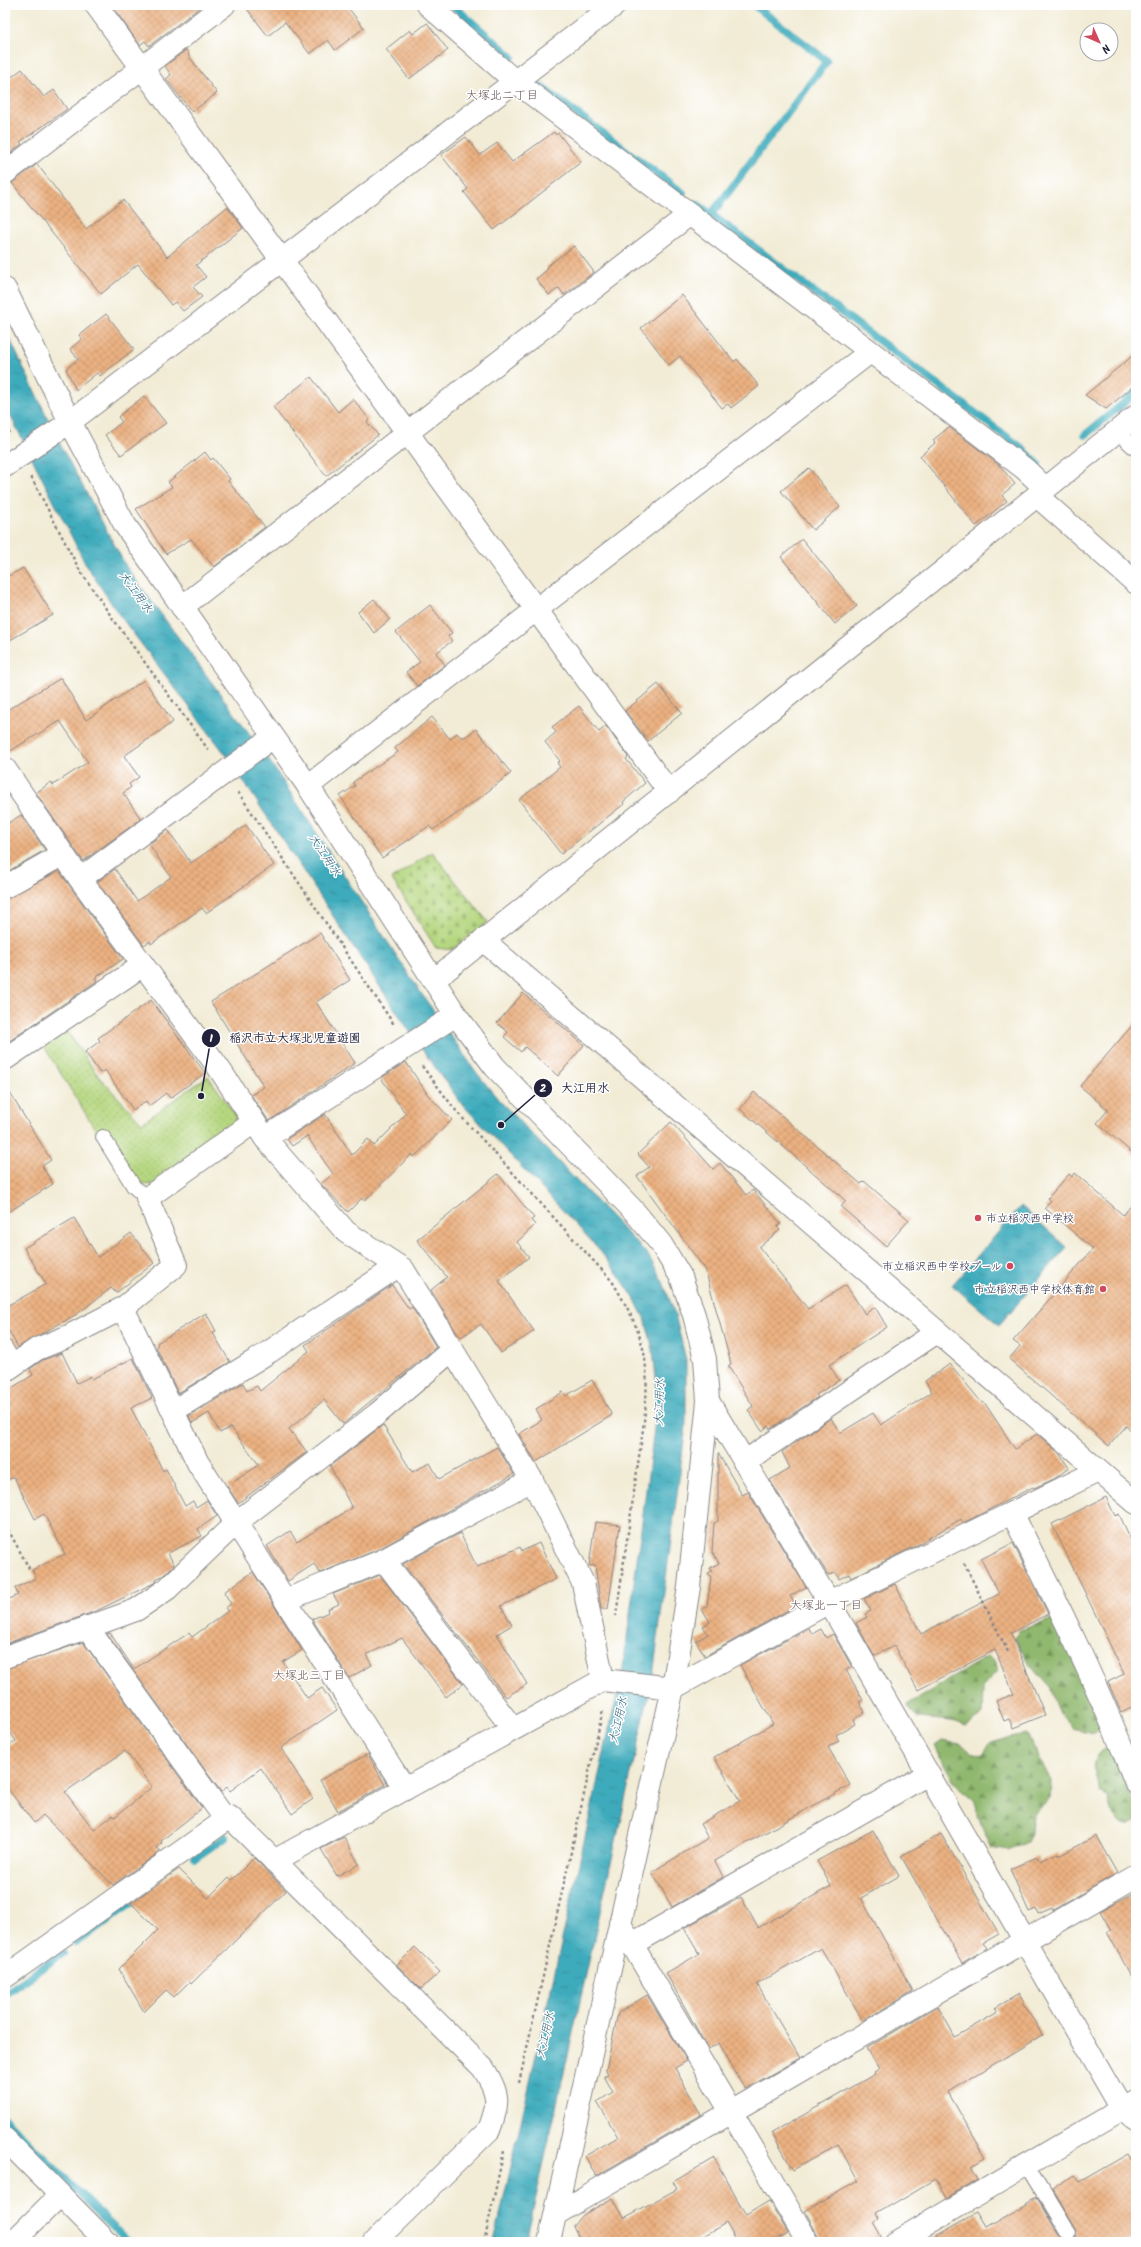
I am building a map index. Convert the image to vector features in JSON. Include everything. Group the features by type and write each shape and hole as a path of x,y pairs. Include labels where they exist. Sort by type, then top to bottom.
{"street":[{"path":"96,5 669,792"},
{"path":"5,173 224,5"},
{"path":"428,5 516,82 1025,469 1041,493 1136,583"},
{"path":"5,466 64,426 615,5"},
{"path":"182,607 690,214"},
{"path":"5,289 64,426 125,525 182,607 268,741 308,786 434,980 451,1018 495,1067 634,1211 661,1244 681,1277 694,1315 705,1359 708,1401 689,1587 665,1687 620,1924 549,2242"},
{"path":"308,786 870,352"},
{"path":"434,980 1136,416"},
{"path":"80,879 268,741"},
{"path":"5,769 80,879 218,1067 259,1130 346,1232 404,1269 532,1480 583,1583 608,1680"},
{"path":"5,887 63,854"},
{"path":"484,940 1098,1471 1135,1499"},
{"path":"5,1059 143,965"},
{"path":"8,1361 68,1337 123,1308 176,1265 147,1198 259,1130 411,1044 451,1018"},
{"path":"173,1411 269,1352 398,1266"},
{"path":"123,1308 198,1463 237,1522 405,1789"},
{"path":"744,1462 937,1332"},
{"path":"5,1657 136,1610 167,1589 237,1522 377,1414 452,1350"},
{"path":"708,1401 829,1602 1025,1941 1131,2110 1026,2165 896,2242"},
{"path":"274,1861 513,1729 608,1680 665,1687 829,1602 1098,1471"},
{"path":"286,1600 384,1560 532,1480"},
{"path":"1012,1513 1071,1630 1117,1732 1136,1783"},
{"path":"384,1560 513,1729"},
{"path":"87,1627 226,1820"},
{"path":"632,1944 928,1774"},
{"path":"5,1977 230,1817 483,2068 496,2088 495,2114 489,2130 374,2242"},
{"path":"556,2214 1136,1876"},
{"path":"620,1924 808,2242"},
{"path":"5,2139 107,2242"},
{"path":"13,2242 60,2195"}],"lane":[{"path":"1117,432 1136,449"},
{"path":"103,1137 134,1187 147,1198"},
{"path":"1026,2165 1068,2233"}],"path":[{"path":"5,1524 30,1570"},
{"path":"953,1542 1009,1654"}],"green space":[{"path":"432,852 488,922 452,950 436,948 392,879"},
{"path":"66,1030 99,1077 142,1123 208,1076 236,1116 235,1124 152,1185 136,1183 104,1129 98,1134 43,1045"},
{"path":"1054,1619 1103,1720 1101,1729 1094,1733 1072,1728 1060,1715 1051,1689 1034,1670 1014,1638 1020,1630"},
{"path":"988,1656 994,1660 998,1670 983,1687 982,1715 966,1726 952,1721 918,1718 907,1705"},
{"path":"1027,1734 1051,1781 1050,1798 1033,1814 1032,1832 1027,1842 1008,1851 992,1848 983,1830 973,1799 955,1784 935,1746 942,1741 961,1744 974,1753 982,1755 989,1744 1010,1737"},
{"path":"1111,1745 1136,1808 1136,1820 1130,1825 1122,1825 1114,1817 1108,1796 1100,1792 1096,1777 1096,1760 1099,1754"}],"water":[{"path":"5,329 62,448 127,568 269,760 419,990 477,1073 498,1099 648,1255 663,1282 675,1314 686,1360 686,1426 653,1676 526,2242 494,2242 623,1668 655,1421 656,1379 653,1350 646,1322 634,1298 597,1247 461,1103 418,1044 226,755 117,612 85,563 5,405"},
{"name":"市立稲沢西中学校プール","path":"1021,1206 1067,1247 999,1325 952,1285"}],"building":[{"path":"111,5 203,5 149,46 145,41 140,45"},
{"path":"244,5 346,5 364,28 335,50 328,40 310,54 285,22 268,36"},
{"path":"427,23 448,50 409,79 386,49 410,30 413,34"},
{"path":"186,50 189,54 188,55 217,93 192,112 166,79 171,75 165,66"},
{"path":"22,69 44,97 54,90 67,109 20,142 22,144 5,157 5,82"},
{"path":"554,132 556,135 558,133 581,162 494,230 464,192 468,189 441,155 466,137 480,155 497,143 512,162"},
{"path":"37,164 86,229 123,200 167,257 227,207 243,228 196,265 206,277 193,287 202,297 183,311 175,302 171,305 138,264 101,294 12,183"},
{"path":"574,246 594,272 564,295 559,288 549,295 536,279 548,269 546,267"},
{"path":"682,295 734,362 737,359 759,386 731,408 728,404 722,408 680,356 669,365 641,328"},
{"path":"106,314 134,349 100,376 97,373 76,390 66,369 78,359 70,349 82,339 79,335"},
{"path":"1136,353 1136,384 1106,409 1085,395"},
{"path":"311,377 338,412 353,399 370,420 367,422 378,435 326,476 273,407"},
{"path":"144,396 166,423 121,455 105,435 122,422 118,417"},
{"path":"949,427 999,465 1015,484 1002,495 1007,501 976,526 920,456 935,443 933,440"},
{"path":"205,452 211,460 213,458 230,479 228,481 265,527 214,567 191,539 166,554 136,509 172,487 168,482"},
{"path":"809,468 840,507 813,530 781,491"},
{"path":"802,539 857,606 835,624 781,557"},
{"path":"23,568 53,615 5,643 5,578"},
{"path":"374,599 390,619 374,633 358,612"},
{"path":"430,605 452,633 448,636 452,641 436,653 445,665 417,686 406,672 420,662 396,632"},
{"path":"61,678 86,720 144,680 173,722 124,756 139,777 129,784 131,787 123,793 141,819 83,861 36,793 51,782 53,785 88,762 60,721 5,754 5,711"},
{"path":"658,684 682,713 648,741 625,711"},
{"path":"579,706 599,732 606,726 628,757 626,759 645,783 623,802 624,804 561,854 519,800 560,767 557,763 560,761 545,742 556,732 552,727"},
{"path":"432,717 450,739 457,733 461,737 465,737 476,729 511,773 477,800 433,830 429,826 382,858 340,796 355,786 353,782 398,752 395,748"},
{"path":"21,815 45,850 5,873 5,825"},
{"path":"246,825 274,865 206,913 202,908 151,944 150,941 144,945 97,882 115,869 137,901 171,877 149,844 168,830 191,863"},
{"path":"59,871 123,959 95,978 97,981 5,1044 5,899"},
{"path":"320,933 350,980 316,1002 355,1063 269,1121 251,1095 264,1087 211,1002"},
{"path":"523,993 584,1045 558,1076 525,1047 521,1052 504,1037 508,1032 497,1023"},
{"path":"151,1000 205,1073 170,1098 166,1093 149,1106 146,1101 133,1110 105,1070 100,1073 85,1052 100,1041 98,1038"},
{"path":"1136,1021 1136,1156 1097,1123 1108,1110 1080,1086"},
{"path":"406,1062 428,1095 452,1120 414,1157 412,1154 364,1201 362,1198 348,1212 321,1184 333,1174 307,1136 292,1146 287,1139 325,1114 352,1155 368,1139 374,1146 406,1114 381,1078"},
{"path":"5,1085 51,1160 42,1166 53,1184 5,1214"},
{"path":"754,1092 861,1184 864,1181 909,1220 886,1246 841,1207 846,1201 740,1109"},
{"path":"671,1122 713,1169 720,1163 746,1195 753,1190 781,1224 777,1227 780,1230 759,1247 808,1309 846,1285 865,1314 875,1307 887,1327 829,1365 839,1380 816,1395 818,1397 770,1429 768,1426 762,1431 748,1410 753,1406 728,1366 731,1364 705,1269 637,1176 649,1167 638,1154"},
{"name":"市立稲沢西中学校体育館","path":"1075,1173 1123,1215 1136,1200 1136,1434 1126,1426 1109,1446 1009,1359 1020,1346 1013,1341 1093,1249 1045,1208 1051,1201 1048,1198 1069,1174 1072,1177"},
{"path":"498,1174 534,1218 531,1220 535,1225 517,1242 529,1257 499,1281 534,1331 501,1353 481,1324 461,1337 457,1333 431,1290 447,1277 417,1240"},
{"path":"74,1218 98,1257 131,1233 154,1263 116,1293 111,1288 77,1314 18,1347 5,1325 5,1307 46,1284 24,1248"},
{"path":"392,1285 409,1309 412,1307 436,1347 343,1424 324,1400 289,1429 307,1452 238,1503 227,1486 259,1465 231,1427 220,1433 209,1413 192,1423 189,1416 243,1383 247,1391 257,1386 260,1391 309,1351 305,1345"},
{"path":"206,1313 216,1331 213,1333 230,1362 178,1393 156,1347 158,1345 157,1343"},
{"path":"62,1353 77,1383 91,1376 92,1379 133,1358 152,1398 131,1408 163,1471 166,1469 185,1506 193,1501 196,1507 207,1500 217,1516 198,1529 202,1536 168,1553 174,1565 164,1575 156,1579 157,1581 154,1583 96,1611 5,1644 5,1601 18,1595 15,1588 36,1578 32,1570 65,1554 44,1514 35,1519 14,1477 5,1481 5,1392 33,1375 30,1369 43,1360"},
{"path":"950,1364 982,1403 984,1402 1015,1449 1037,1434 1059,1453 1069,1468 1054,1479 1034,1488 1033,1487 963,1523 961,1519 917,1545 851,1578 849,1574 839,1579 836,1573 828,1575 770,1480 790,1468 782,1452 831,1418 840,1433 873,1413 881,1425 932,1392 925,1381"},
{"path":"592,1380 612,1415 536,1462 519,1434 542,1420 536,1409 563,1392 566,1396"},
{"path":"383,1425 412,1472 430,1463 439,1479 497,1447 514,1474 379,1549 320,1573 314,1564 288,1581 267,1546 290,1531 297,1542 352,1508 330,1466"},
{"path":"718,1453 742,1495 748,1492 806,1587 790,1596 796,1606 705,1656 696,1641 708,1634 703,1626 710,1622 702,1609 707,1606 711,1577 708,1573 712,1571 710,1568 719,1563 712,1551 714,1523 718,1521"},
{"path":"1106,1497 1115,1516 1119,1514 1136,1550 1136,1705 1121,1712 1108,1682 1124,1674 1052,1524"},
{"path":"595,1522 620,1525 608,1609 601,1609 595,1565 589,1566"},
{"path":"460,1533 477,1567 520,1547 522,1551 539,1543 556,1579 501,1606 512,1625 497,1634 527,1684 506,1697 403,1564"},
{"path":"1013,1543 1048,1614 1011,1633 1045,1715 1013,1728 1009,1719 1004,1721 996,1701 1014,1694 995,1650 918,1690 894,1646 874,1656 856,1623 867,1617 865,1614 871,1611 864,1599 895,1584 921,1634 999,1594 981,1559"},
{"path":"253,1572 302,1650 283,1662 307,1698 322,1688 337,1710 281,1748 313,1799 292,1814 261,1768 230,1791 227,1787 221,1792 107,1634 110,1633 134,1669 189,1633 192,1637 228,1611 225,1608 231,1604 224,1592"},
{"path":"380,1575 463,1684 446,1697 402,1638 366,1655 372,1665 349,1678 312,1619 329,1612 328,1609 339,1604 333,1594"},
{"path":"809,1628 812,1634 821,1629 826,1638 833,1634 852,1667 846,1670 863,1700 859,1702 865,1712 853,1720 855,1724 836,1735 839,1741 828,1747 850,1785 715,1861 723,1877 672,1907 652,1872 708,1838 700,1824 740,1801 714,1757 773,1724 740,1665"},
{"path":"83,1642 202,1808 161,1841 162,1843 157,1848 161,1851 113,1885 43,1815 34,1823 5,1785 5,1748 16,1741 5,1725 5,1669","holes":["125,1751 152,1787 115,1817 113,1815 94,1830 65,1792"]},
{"path":"368,1754 385,1785 338,1811 320,1780"},
{"path":"873,1830 899,1876 861,1898 913,1991 863,2021 821,1948 757,1984 800,2058 745,2089 719,2043 708,2049 666,1973 699,1954 684,1928 741,1897 758,1928 831,1886 817,1861"},
{"path":"941,1834 999,1934 983,1943 987,1948 962,1963 901,1856"},
{"path":"1096,1836 1117,1873 1053,1910 1052,1908 1038,1914 1036,1909 1029,1912 1010,1869 1037,1857 1039,1861 1058,1853 1059,1856"},
{"path":"344,1837 359,1864 337,1876 321,1849"},
{"path":"254,1858 286,1891 191,1984 189,1982 174,1997 166,1990 144,2012 119,1969 158,1930 131,1903 179,1869 208,1898 229,1877 232,1880"},
{"path":"1136,1892 1136,1985 1107,1932 1111,1930 1100,1911"},
{"path":"415,1947 440,1972 421,1989 397,1965"},
{"path":"1019,1994 1042,2035 948,2092 986,2158 971,2166 978,2179 946,2198 935,2179 876,2214 879,2219 873,2223 884,2242 822,2242 805,2211 858,2181 838,2144 793,2170 772,2133 875,2074 874,2072 879,2069 867,2048 938,2006 955,2037 998,2012 995,2008"},
{"path":"647,1995 687,2061 675,2068 701,2115 596,2176 585,2156 618,2137 597,2102 613,2092 604,2076 608,2074 606,2070 618,2013"},
{"path":"1129,2154 1136,2166 1136,2236 1126,2242 925,2242 977,2213 986,2228 1037,2198 1061,2238 1068,2241 1072,2240 1076,2237 1075,2229 1052,2190 1075,2175 1080,2182"},
{"path":"714,2158 746,2215 769,2201 788,2233 772,2242 737,2242 726,2223 693,2242 581,2242 573,2227 583,2215 613,2198 624,2218 677,2189 673,2182"}],"waterway":[{"path":"452,5 512,57"},
{"path":"711,215 827,61 754,5"},
{"path":"541,87 683,193"},
{"path":"697,204 1019,446 1038,464"},
{"path":"1085,435 1136,393"},
{"path":"195,1858 225,1837"},
{"path":"76,1943 132,1903"},
{"path":"5,1994 63,1953"},
{"path":"5,2119 128,2242"}],"place":[{"name":"稲沢市立大塚北児童遊園","path":"201,1096"},
{"name":"大江用水","path":"501,1125"},
{"name":"市立稲沢西中学校","path":"978,1218"},
{"name":"市立稲沢西中学校プール","path":"1010,1266"},
{"name":"市立稲沢西中学校体育館","path":"1103,1289"}],"district":[{"name":"大塚北二丁目","path":"502,95"},
{"name":"大塚北一丁目","path":"826,1605"},
{"name":"大塚北三丁目","path":"309,1675"}]}
